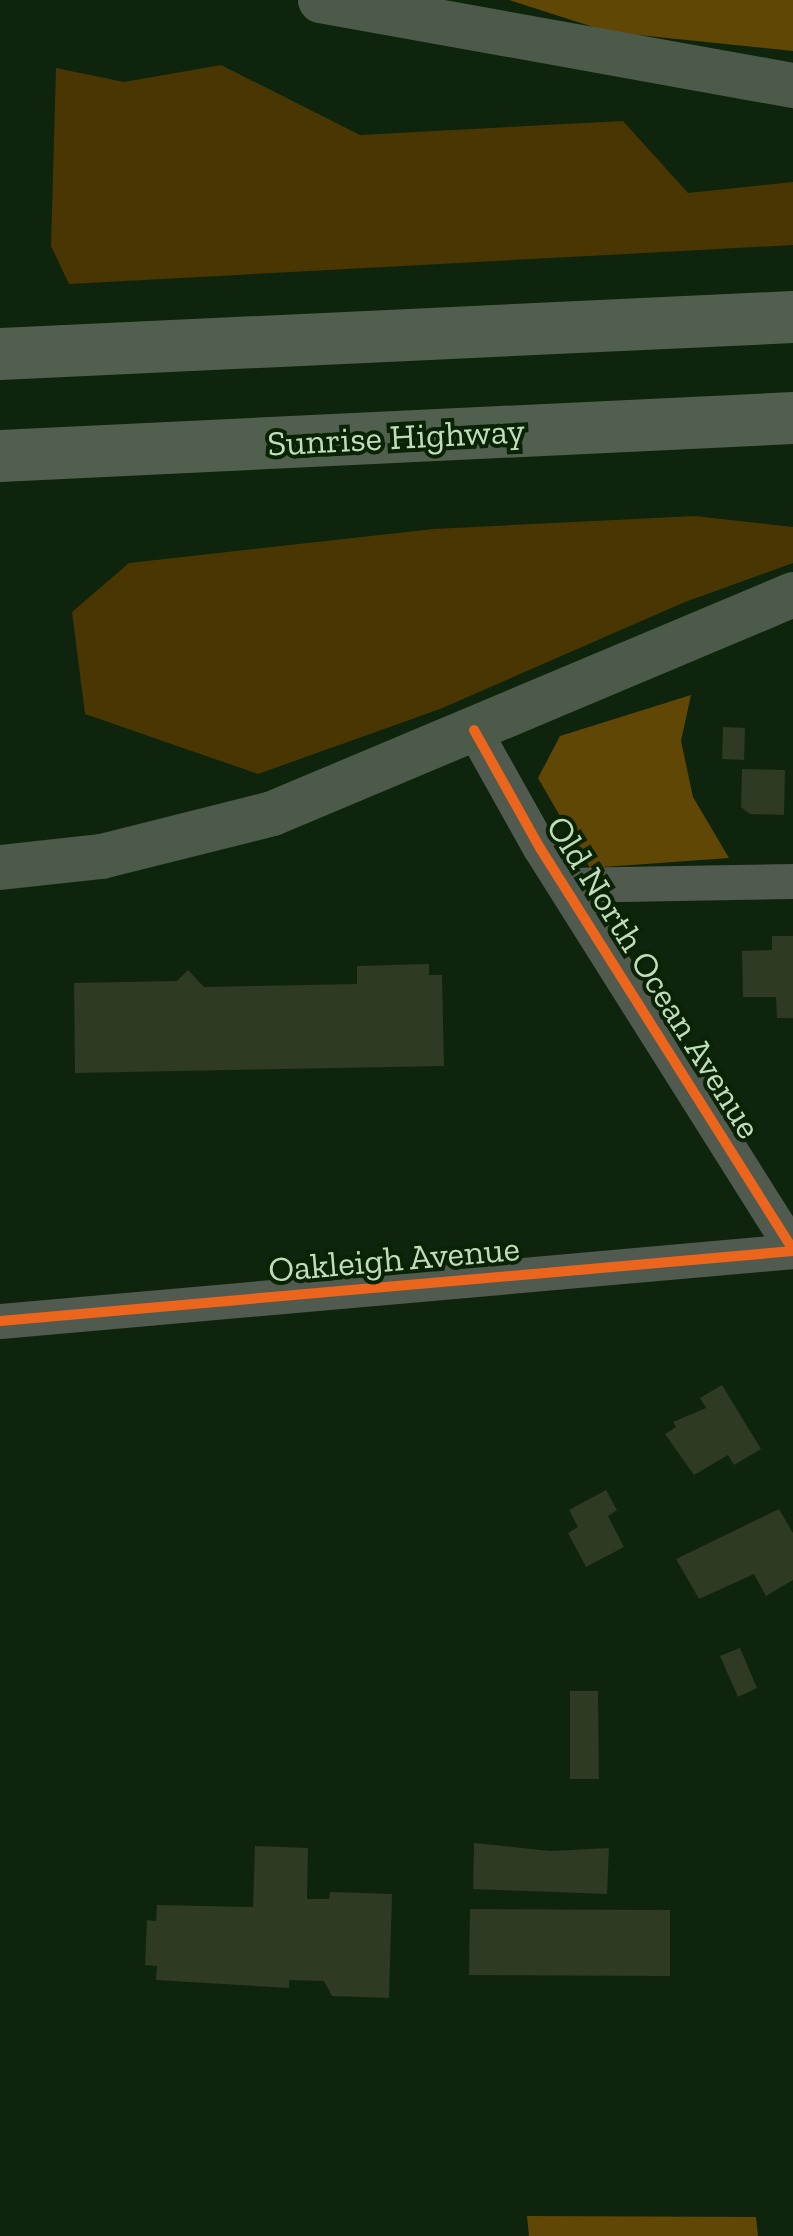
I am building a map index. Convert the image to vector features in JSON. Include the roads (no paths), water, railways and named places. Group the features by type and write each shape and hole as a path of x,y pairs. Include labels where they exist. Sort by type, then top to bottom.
{"highway":[{"path":"0,354 793,317"},
{"name":"Sunrise Highway","path":"0,456 793,418"}],"main road":[{"path":"320,0 793,86"},
{"path":"0,867 192,838 272,813 793,594"}],"street":[{"name":"Old North Ocean Avenue","path":"474,730 564,885 793,1250"},
{"path":"564,885 793,881"},
{"name":"Oakleigh Avenue","path":"0,1321 793,1250"}]}
